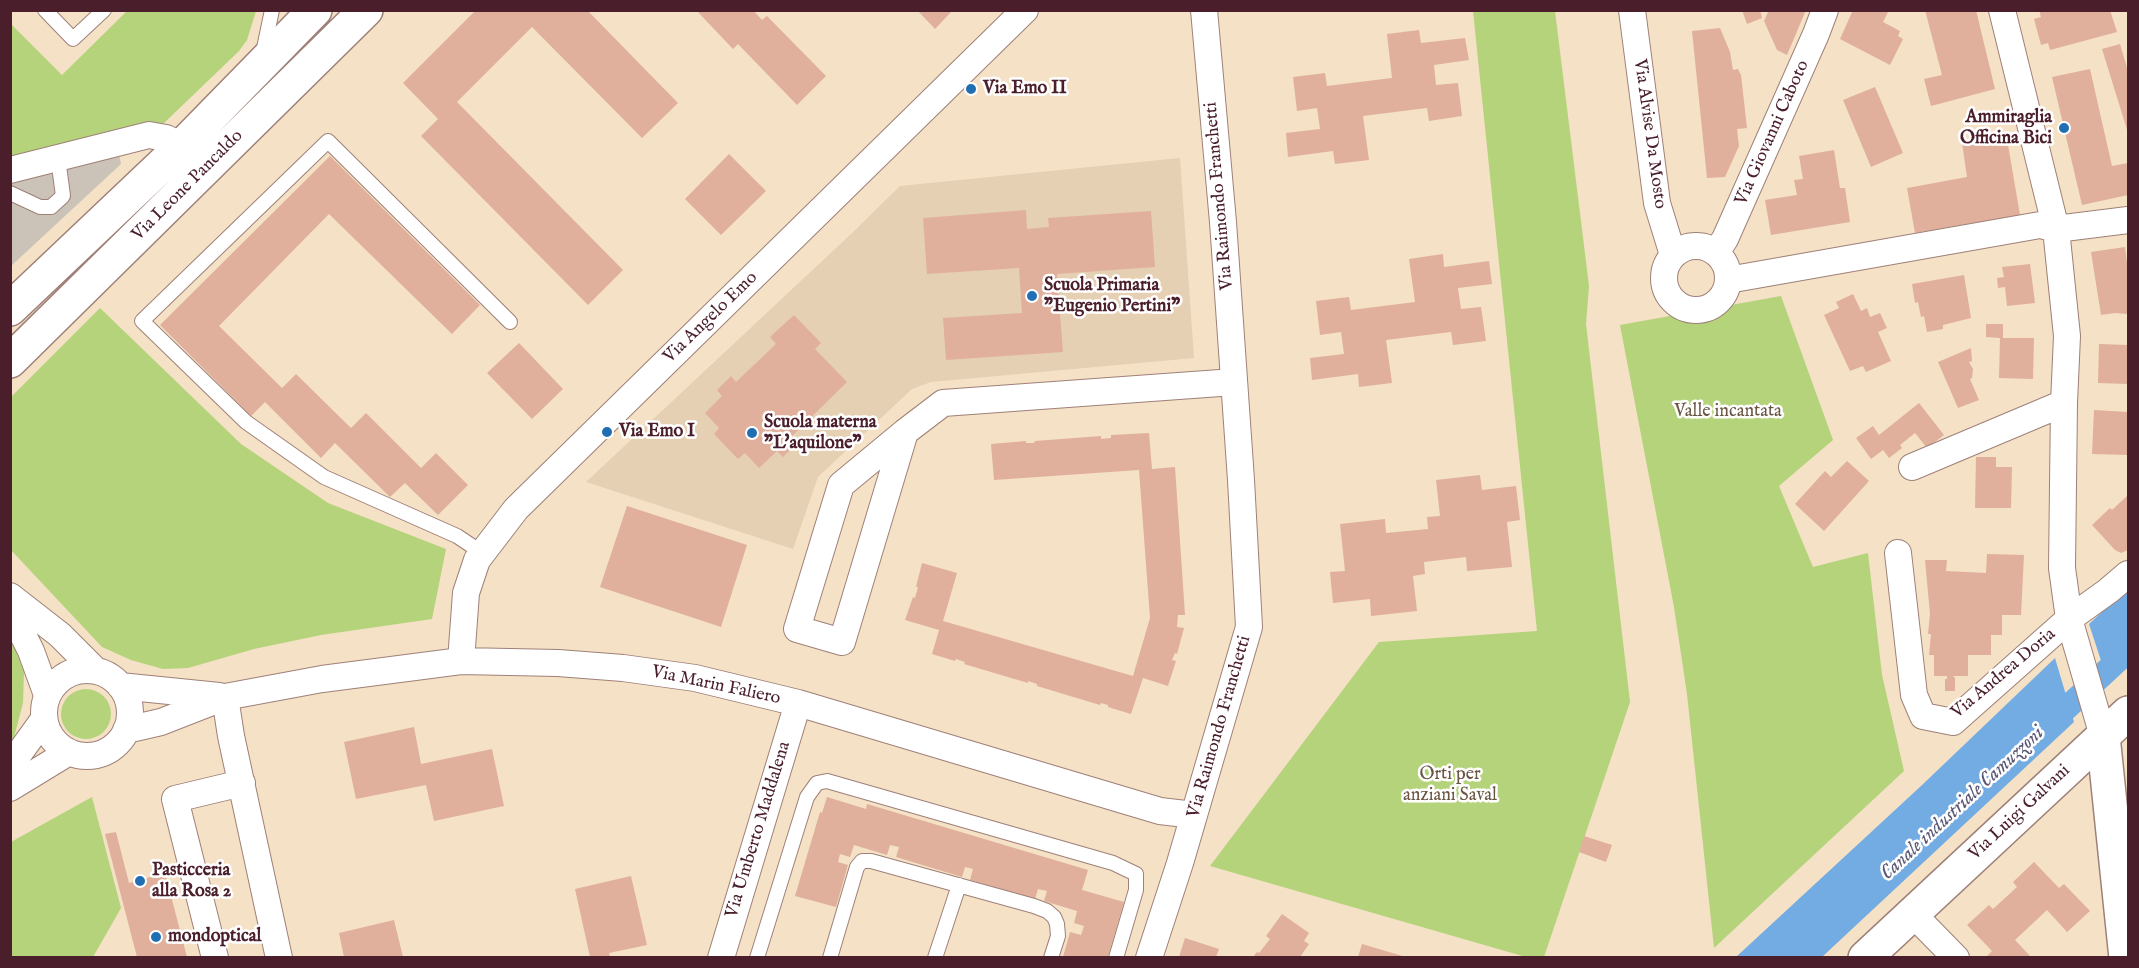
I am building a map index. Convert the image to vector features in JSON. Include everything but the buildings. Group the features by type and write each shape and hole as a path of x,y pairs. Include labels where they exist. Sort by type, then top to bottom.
{"main road":[{"name":"Via Leone Pancaldo","path":"10,309 182,146 315,10"},
{"name":"Via Leone Pancaldo","path":"10,361 366,10"},
{"name":"Via Luigi Galvani","path":"1865,957 2110,721"},
{"path":"2110,721 2126,957"}],"street":[{"name":"Via Angelo Emo","path":"461,661 466,593 481,552 516,510 1026,10"},
{"name":"Via Raimondo Franchetti","path":"1149,957 1249,627 1223,222 1204,10"},
{"name":"Via Alvise Da Mosto","path":"1632,10 1657,203 1673,255"},
{"name":"Via Giovanni Caboto","path":"1716,252 1725,239 1825,10"},
{"name":"Via Andrea Doria","path":"2002,10 2056,229 2067,336 2062,568 2070,626 2110,721"},
{"path":"10,170 149,135 166,138 182,146"},
{"path":"1728,280 2040,225 2056,229 2128,220"},
{"path":"1689,246 1708,248 1716,252 1727,269 1728,280 1725,292 1718,302 1707,308 1695,310 1683,307 1673,300 1666,290 1664,278 1673,255 1689,246"},
{"path":"905,432 842,642 797,629 841,485 905,432 943,404 1234,382"},
{"path":"1912,467 2064,403"},
{"name":"Via Andrea Doria","path":"1898,553 1914,695 1923,716 1953,722 2070,626"},
{"path":"2070,626 2128,574"},
{"name":"Via Marin Faliero","path":"10,596 60,635 96,671 106,674 120,686 225,697"},
{"path":"10,609 31,651 46,707 48,731 56,742 69,752 90,756 111,748 120,740 126,730 129,717 129,705 120,686"},
{"name":"Via Marin Faliero","path":"126,730 161,722 225,697 322,679 461,661 558,663 623,668 695,678 798,703 1160,811 1194,814"},
{"path":"10,766 46,707 54,684 71,673 84,670 96,671"},
{"path":"225,697 231,736 279,957"},
{"name":"Via Umberto Maddalena","path":"721,957 798,703"},
{"path":"10,788 69,752"},
{"path":"215,957 175,799 242,783"},
{"path":"1912,913 1956,957"}],"lane":[{"path":"45,10 73,39 104,10"},
{"path":"261,63 272,10"},
{"path":"481,552 458,536 316,472 246,422 142,321 328,141 510,322"},
{"path":"10,193 40,207 51,207 63,196 58,158"},
{"path":"757,957 807,797 818,783 827,781 1126,868 1136,874 1136,890 1116,957"},
{"path":"830,957 857,867 862,861 871,861 1034,906 1054,917 1057,924 1058,936 1051,957"},
{"path":"935,957 959,885"}],"shaded area":[{"path":"118,150 121,164 11,266 11,177"},
{"path":"1180,158 1194,358 931,382 912,389 818,477 793,549 586,482 900,186"}],"green space":[{"path":"127,11 256,11 247,40 239,51 164,123 137,135 11,166 10,23 62,75"},
{"name":"Orti per anziani Saval","path":"1473,11 1555,11 1589,286 1586,324 1630,702 1544,957 1526,957 1210,866 1379,642 1537,631"},
{"name":"Valle incantata","path":"1781,296 1833,440 1779,486 1813,567 1868,553 1882,675 1904,771 1714,948 1687,694 1674,607 1620,325"},
{"path":"100,308 241,444 328,503 446,549 432,619 321,635 254,649 188,668 163,669 131,660 102,647 10,549 11,397"},
{"path":"10,636 24,671 23,703 13,741 10,744"},
{"path":"81,689 91,689 104,696 111,709 111,719 104,732 91,739 81,739 72,735 65,728 61,719 61,709 65,700 72,693"},
{"path":"92,797 121,908 93,957 11,957 11,842"}],"water":[{"path":"2128,588 2128,666 2108,682 2089,624"},
{"path":"2055,658 2074,722 1822,957 1736,957 1921,786"}],"waterway":[{"name":"Canale industriale Camuzzoni","path":"2045,728 2128,651"}],"place":[{"name":"Via Emo II","path":"971,89"},
{"name":"Ammiraglia Officina Bici","path":"2064,128"},
{"name":"Scuola Primaria \"Eugenio Pertini\"","path":"1032,296"},
{"name":"Via Emo I","path":"607,432"},
{"name":"Scuola materna \"L'aquilone\"","path":"752,433"},
{"name":"Pasticceria alla Rosa 2","path":"140,881"},
{"name":"mondoptical","path":"156,937"}]}
